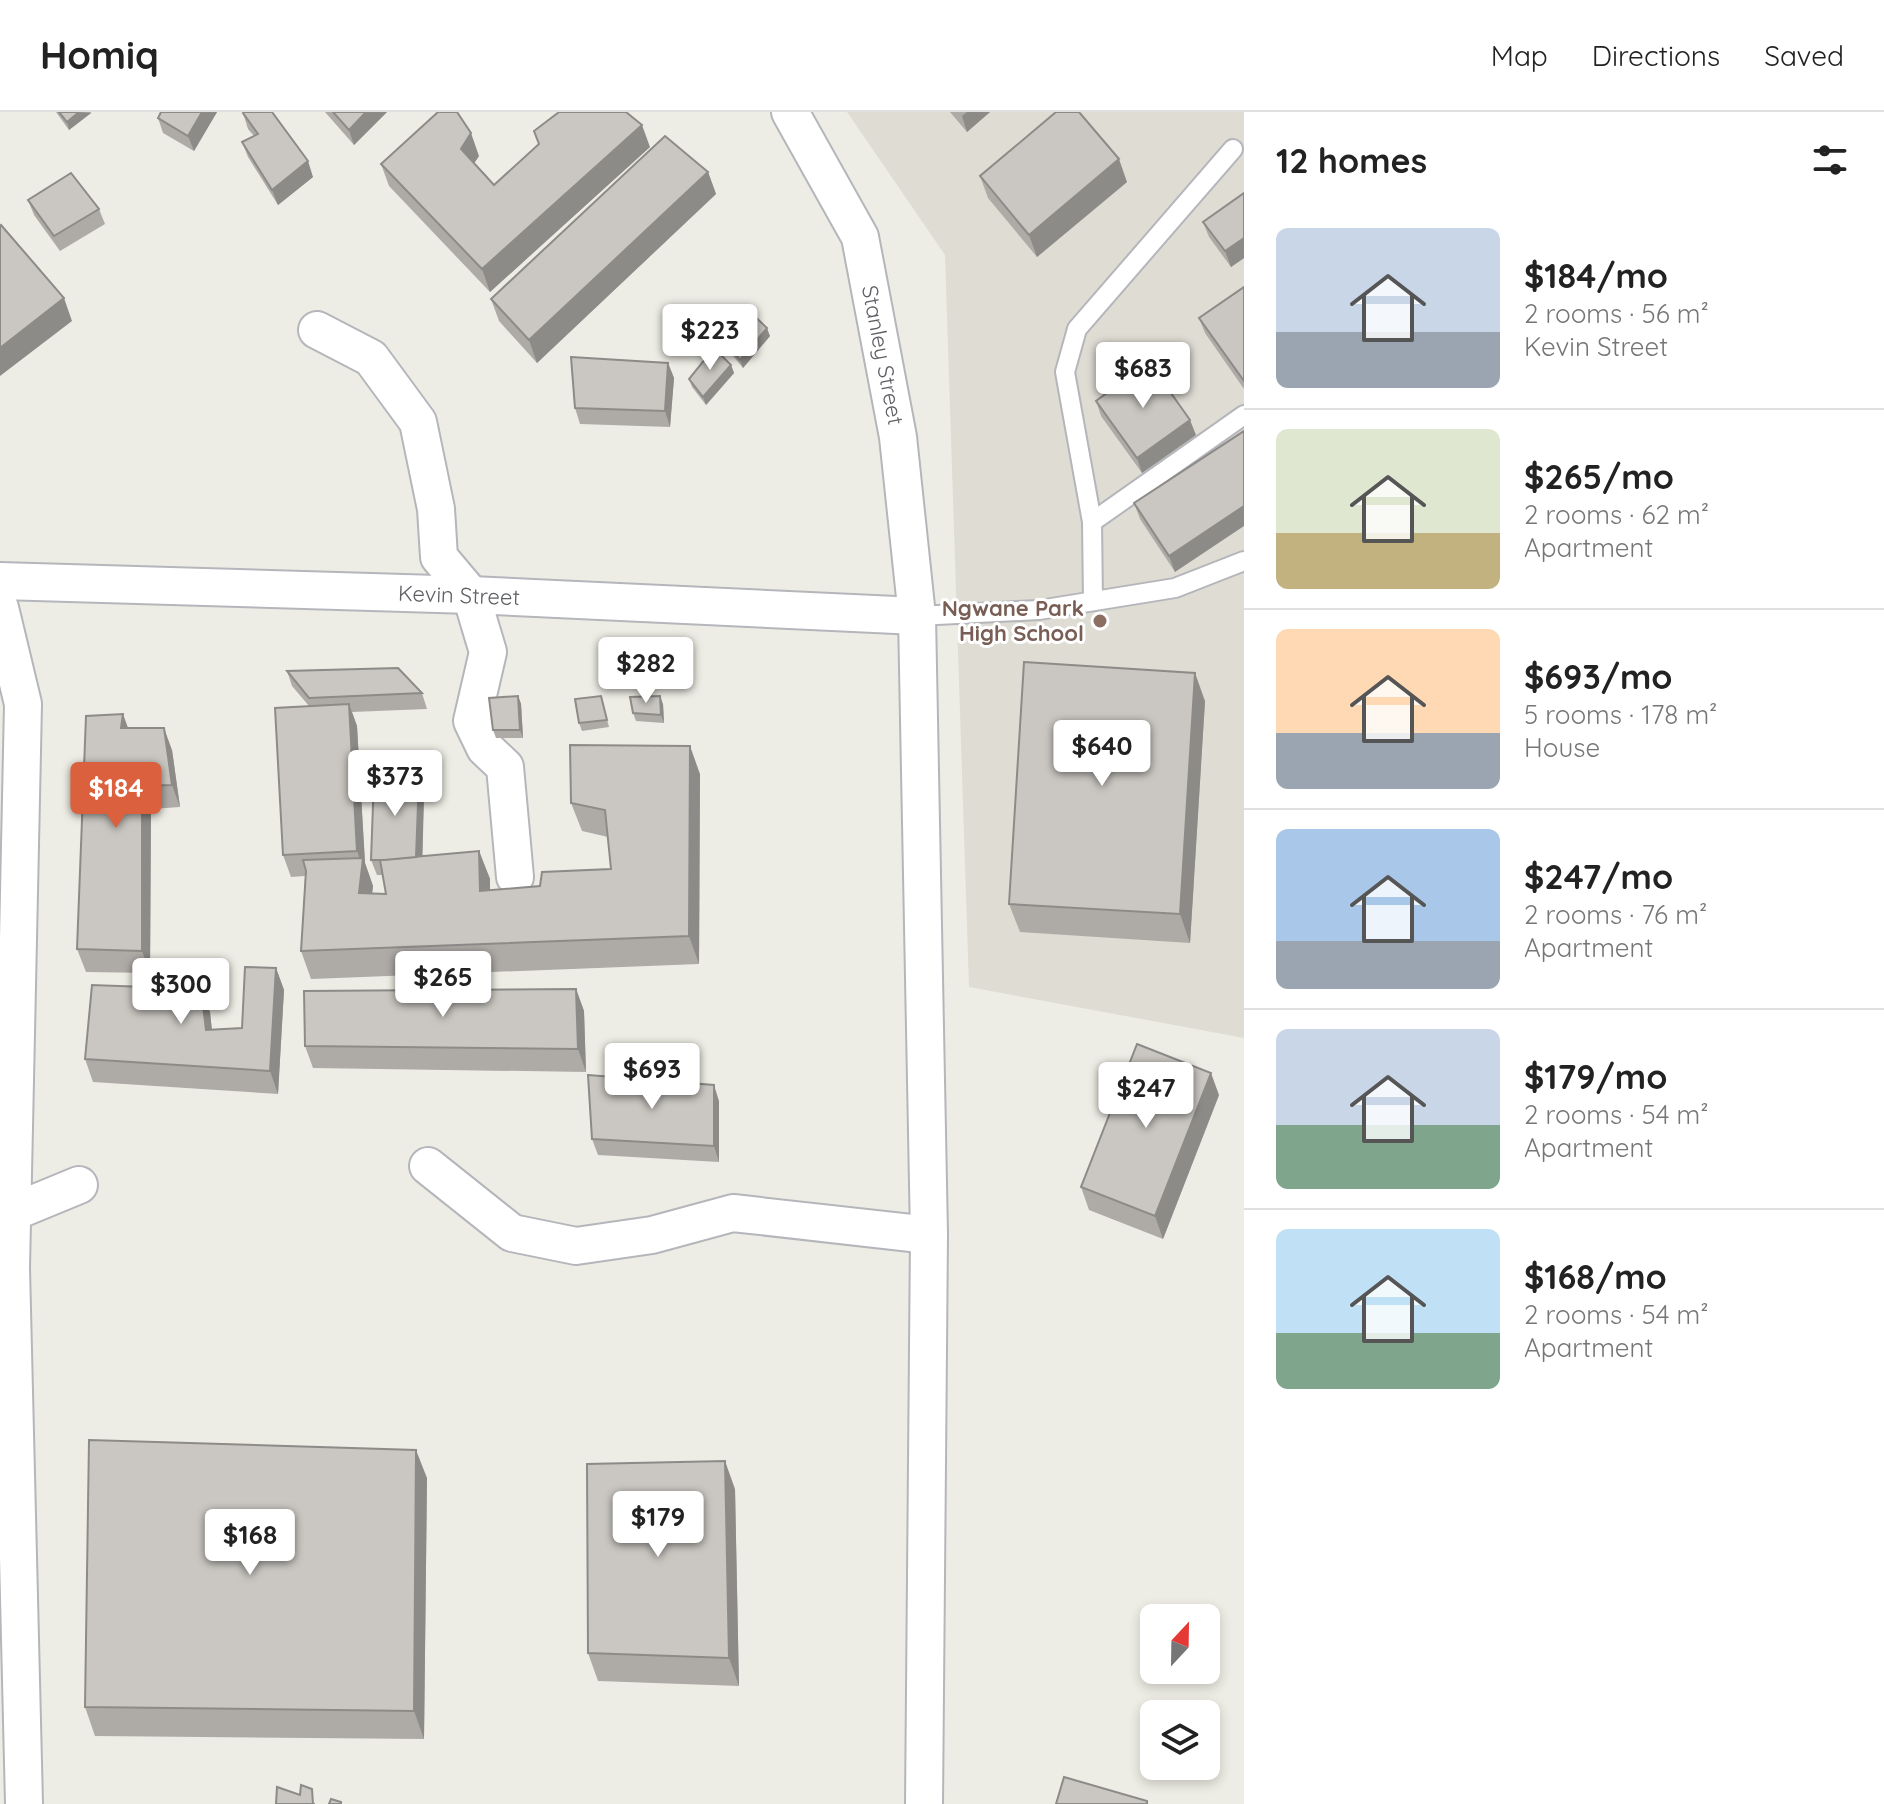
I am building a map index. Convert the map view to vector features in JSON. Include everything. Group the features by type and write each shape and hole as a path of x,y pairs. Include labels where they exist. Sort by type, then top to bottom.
{"street":[{"name":"Stanley Street","path":"790,112 860,237 898,437 917,616 929,1235 924,1804"},
{"path":"317,330 371,358 418,422 436,509 439,557 471,595 488,652 472,721 485,748 505,767 515,877"},
{"name":"Kevin Street","path":"0,581 471,595 917,616"},
{"path":"0,608 11,709 11,1213 24,1804"},
{"path":"428,1166 512,1233 576,1246 652,1235 733,1213 929,1235"},
{"path":"11,1213 79,1185"}],"lane":[{"path":"1093,601 1092,522 1065,372 1077,329 1233,149"},
{"path":"1092,522 1244,415"},
{"path":"917,616 1039,610 1175,588 1244,561"}],"shaded area":[{"name":"Ngwane Park High School","path":"847,112 1244,112 1244,1038 969,987 945,255"}],"building":[{"path":"59,112 79,112 67,122"},
{"path":"161,112 202,112 188,136 158,118"},
{"path":"244,112 272,112 308,161 272,190 242,142 258,134"},
{"path":"333,112 366,112 349,130"},
{"path":"438,112 457,112 471,133 461,149 494,185 539,144 534,131 559,112 626,112 642,125 482,269 381,164"},
{"path":"1056,112 1079,112 1119,159 1029,235 980,176"},
{"path":"665,136 708,172 529,340 491,299"},
{"path":"71,173 99,209 54,236 28,200"},
{"path":"1244,193 1244,238 1225,251 1203,222"},
{"path":"0,226 64,298 0,348"},
{"path":"1244,287 1244,381 1199,318"},
{"path":"750,312 767,328 740,360 725,342"},
{"path":"714,348 731,365 703,397 689,379"},
{"path":"571,357 668,363 665,411 575,408"},
{"path":"1149,362 1190,420 1137,458 1096,401"},
{"path":"1244,431 1244,506 1169,556 1134,503"},
{"path":"1024,662 1195,673 1180,914 1009,904"},
{"path":"398,668 422,693 309,698 287,671"},
{"path":"518,696 520,730 493,730 489,698"},
{"path":"601,696 607,720 579,723 575,699"},
{"path":"660,696 661,715 633,713 630,697"},
{"path":"349,704 357,851 283,855 275,708"},
{"path":"123,714 121,728 164,728 172,785 142,786 142,951 77,949 86,716"},
{"path":"570,745 690,746 689,936 301,951 306,871 303,860 363,858 359,893 386,894 380,860 479,851 480,891 540,886 542,872 611,869 605,810 571,803"},
{"path":"374,777 419,778 416,857 371,860"},
{"path":"245,967 276,968 270,1071 85,1059 92,985 201,989 206,1030 242,1028"},
{"path":"576,989 578,1049 305,1046 304,991"},
{"path":"1137,1044 1211,1073 1155,1216 1081,1187"},
{"path":"588,1075 714,1085 714,1146 592,1139"},
{"path":"89,1440 416,1450 414,1711 85,1707"},
{"path":"725,1461 729,1658 588,1653 587,1464"},
{"path":"1064,1777 1147,1801 1147,1804 1056,1804"},
{"path":"301,1785 312,1789 313,1804 276,1804 277,1787 300,1795"}],"place":[{"name":"Ngwane Park High School","path":"1100,621"}]}
